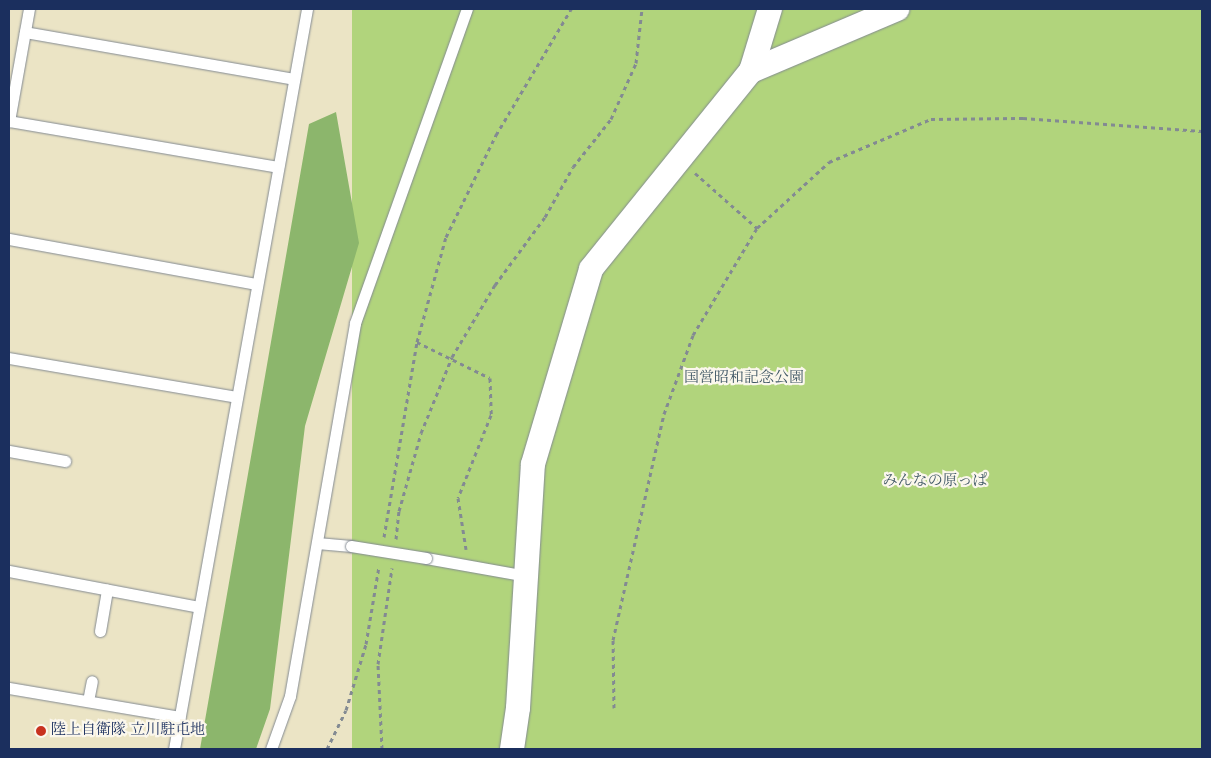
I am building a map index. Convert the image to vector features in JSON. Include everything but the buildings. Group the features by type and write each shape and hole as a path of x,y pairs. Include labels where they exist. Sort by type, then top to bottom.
{"street":[{"path":"512,749 518,708 533,464 591,269 751,71 770,9"},
{"path":"751,71 897,9"}],"lane":[{"path":"29,9 9,121 278,167"},
{"path":"174,749 306,9"},
{"path":"271,749 290,696 356,323 467,9"},
{"path":"25,32 294,79"},
{"path":"9,239 257,284"},
{"path":"9,358 237,397"},
{"path":"9,451 65,461"},
{"path":"316,544 351,546 527,576"},
{"path":"9,571 200,607"},
{"path":"100,631 107,590"},
{"path":"88,701 92,681"},
{"path":"9,688 180,717"}],"path":[{"path":"382,547 417,342 446,237 496,135 571,9"},
{"path":"394,549 400,511 421,433 452,357 495,285 545,217 573,167 611,119 636,63 642,9"},
{"path":"614,708 613,640 664,414 693,335 757,228 829,162 931,119 1023,118 1202,131"},
{"path":"680,159 757,228"},
{"path":"417,342 452,357 490,378 490,415 458,498 468,567"},
{"path":"327,749 346,710 366,644 380,556"},
{"path":"382,749 378,664 393,559"}],"green space":[{"name":"国営昭和記念公園","path":"352,9 1202,9 1202,749 352,749"},
{"path":"336,112 359,243 305,426 270,709 256,749 200,749 309,124"}],"place":[{"name":"陸上自衛隊 立川駐屯地","path":"41,731"}],"park label":[{"name":"みんなの原っぱ","path":"935,482"}]}
